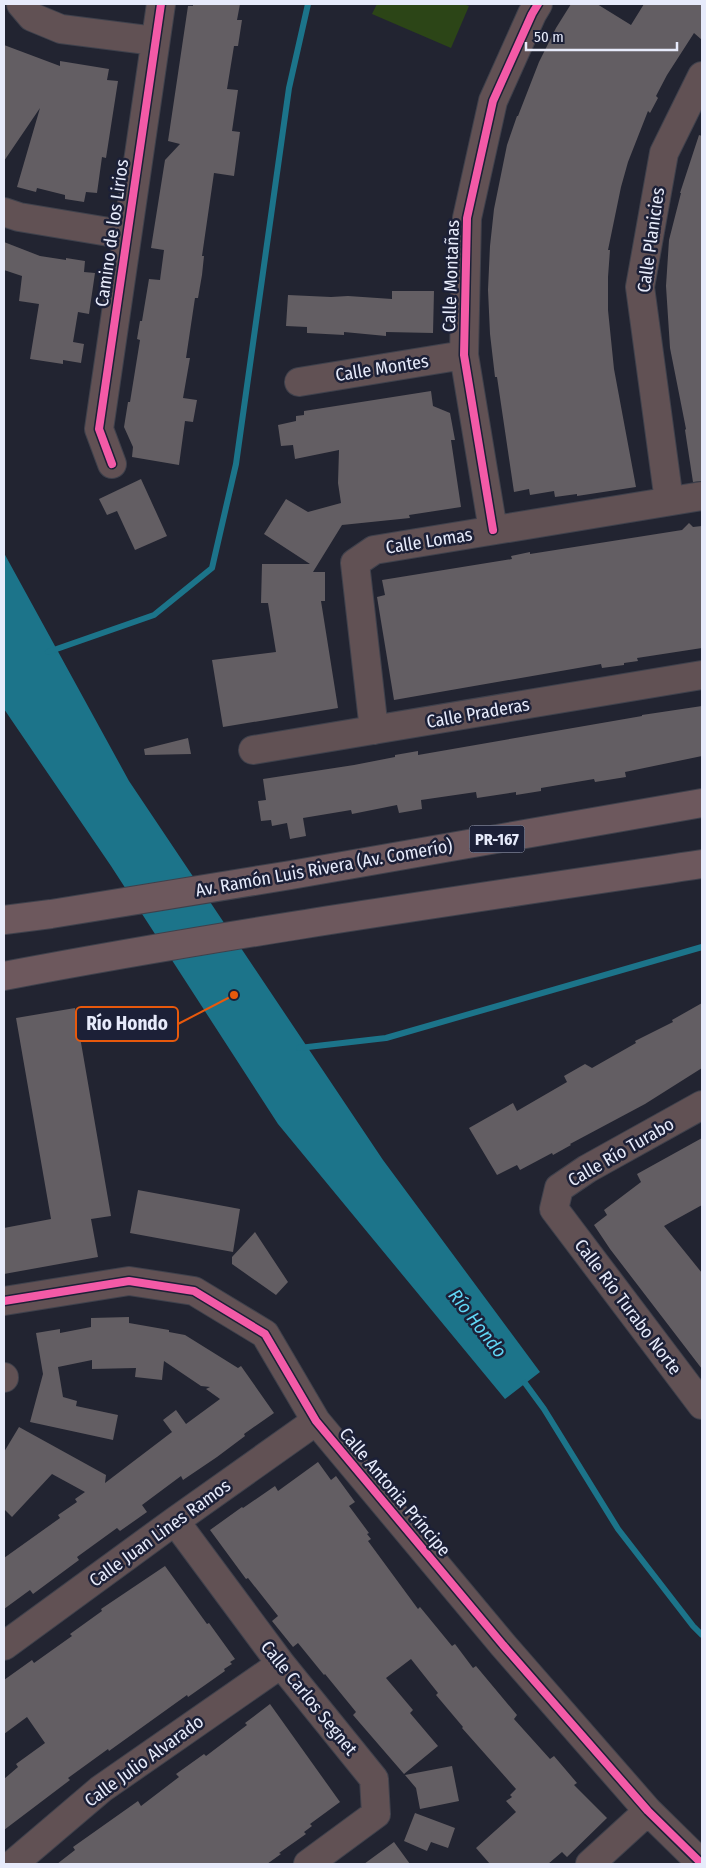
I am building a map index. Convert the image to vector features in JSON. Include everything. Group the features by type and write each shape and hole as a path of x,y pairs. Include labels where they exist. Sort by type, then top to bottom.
{"main road":[{"name":"Av. Ramón Luis Rivera (Av. Comerío)","path":"4,920 291,875 702,803"},
{"path":"4,976 308,924 702,864"}],"street":[{"path":"21,4 32,17 61,29 155,41"},
{"name":"Camino de los Lirios","path":"112,464 99,429 162,4"},
{"name":"Calle Montañas","path":"493,530 464,354 467,218 493,101 538,4"},
{"name":"Calle Planicies","path":"669,501 640,287 664,153 702,76"},
{"path":"4,212 19,217 127,235"},
{"name":"Calle Montes","path":"299,382 325,365 464,354"},
{"name":"Calle Lomas","path":"374,730 355,563 374,550 702,496"},
{"name":"Calle Praderas","path":"253,750 702,675"},
{"name":"Calle Río Turabo","path":"554,1209 559,1188 587,1169 702,1105"},
{"name":"Calle Río Turabo Norte","path":"554,1209 702,1405"},
{"name":"Calle Antonia Príncipe","path":"4,1301 129,1281 194,1291 265,1334 316,1421 503,1645 648,1811 702,1864"},
{"name":"Calle Juan Lines Ramos","path":"4,1646 316,1421"},
{"name":"Calle Carlos Segnet","path":"175,1521 281,1664 374,1779 376,1814 308,1864"},
{"name":"Calle Julio Alvarado","path":"13,1864 101,1789 281,1664"},
{"path":"590,1864 648,1811"}],"green space":[{"path":"377,4 463,4 469,6 451,48 372,14"}],"water":[{"name":"Río Hondo","path":"4,553 129,781 383,1160 540,1372 505,1399 278,1124 111,866 4,709"}],"building":[{"path":"193,4 240,4 237,20 242,20 238,46 234,46 227,89 238,90 232,131 240,132 234,176 214,173 202,256 204,256 202,275 198,298 195,298 186,358 190,358 183,398 197,400 193,422 185,421 179,465 132,457 133,447 124,427 140,340 137,339 140,321 142,321 149,279 160,280 164,250 151,248 165,160 180,144 168,141 188,6 193,6"},
{"path":"571,4 597,4 631,25 644,4 702,4 702,40 694,33 667,75 650,113 648,111 628,162 608,250 610,250 608,310 614,369 636,487 577,496 577,494 555,497 554,491 530,495 529,489 514,492 497,377 495,377 490,334 488,290 494,209 507,145 539,62 556,28"},
{"path":"4,45 60,66 60,61 109,69 107,80 118,81 106,158 102,157 97,193 86,192 84,202 65,199 65,195 37,188 36,192 17,187 40,108 4,161"},
{"path":"699,135 702,136 702,481 693,482 686,429 670,348 666,286 669,240 680,193"},
{"path":"4,242 40,256 85,261 84,272 95,273 89,314 78,312 73,342 84,344 81,363 63,360 63,364 30,359 39,304 19,301 22,276 4,270"},
{"path":"392,291 434,291 433,333 386,332 386,336 344,332 344,335 307,333 307,327 286,326 288,295 392,299"},
{"path":"431,391 433,406 450,413 455,440 451,440 461,507 409,515 410,518 342,525 313,572 325,572 325,601 321,601 338,708 223,727 212,660 276,652 268,603 261,603 262,564 310,564 264,534 286,499 308,512 341,503 338,483 339,450 295,459 293,445 281,446 278,425 296,421 296,416 304,415 304,411"},
{"path":"141,479 167,536 135,550 117,511 107,515 99,499"},
{"path":"689,523 693,527 702,526 702,648 637,658 638,661 624,663 624,665 602,668 601,664 394,700 377,597 385,595 382,580 512,559 511,556 530,552 530,554 682,530"},
{"path":"702,706 702,756 625,772 626,777 595,782 594,779 541,788 541,791 516,795 516,792 477,798 476,792 421,800 422,809 399,813 397,805 352,814 351,810 303,818 306,836 290,839 287,823 272,826 271,820 261,821 258,801 266,800 263,779 354,765 418,751 418,755"},
{"path":"188,738 191,754 145,755 144,749"},
{"path":"702,1003 702,1068 645,1104 553,1155 552,1153 520,1170 517,1165 497,1175 469,1128 513,1103 517,1111 567,1082 564,1076 585,1064 592,1068 636,1043 635,1041 673,1022 672,1020"},
{"path":"75,1008 111,1216 91,1219 98,1257 4,1274 4,1228 51,1219 16,1018"},
{"path":"702,1138 702,1205 664,1226 702,1273 702,1369 610,1249 594,1225 607,1215 604,1210 641,1182 637,1174"},
{"path":"138,1190 240,1209 233,1252 130,1233"},
{"path":"255,1232 288,1282 276,1295 232,1264 232,1257"},
{"path":"129,1317 129,1323 169,1330 169,1332 185,1335 238,1368 241,1366 274,1413 244,1434 245,1436 217,1457 183,1480 181,1476 142,1505 147,1512 120,1531 117,1528 77,1557 79,1560 33,1594 30,1590 4,1609 4,1558 60,1518 58,1515 77,1502 75,1499 85,1492 52,1474 12,1517 4,1509 4,1452 19,1427 106,1475 105,1483 172,1432 163,1420 176,1410 186,1424 220,1399 206,1389 210,1387 201,1386 164,1361 162,1380 135,1377 136,1368 92,1369 92,1360 58,1367 63,1397 77,1401 76,1406 118,1415 113,1440 30,1422 43,1374 36,1333 60,1329 60,1333 91,1327 91,1318"},
{"path":"318,1462 331,1480 336,1476 355,1502 349,1506 369,1533 367,1534 371,1539 368,1541 418,1609 420,1607 452,1646 455,1644 473,1668 476,1666 517,1715 514,1719 550,1759 554,1756 577,1783 574,1785 607,1818 567,1857 562,1852 548,1864 490,1864 476,1848 516,1812 506,1801 512,1797 510,1795 516,1789 462,1728 436,1695 438,1693 411,1659 386,1678 413,1710 410,1713 438,1746 404,1774 353,1715 356,1712 325,1674 298,1643 293,1647 272,1621 278,1616 248,1578 246,1579 210,1530 275,1486 278,1491"},
{"path":"165,1566 235,1659 230,1662 232,1664 188,1697 187,1695 68,1778 70,1780 4,1830 4,1779 18,1767 16,1764 45,1743 27,1717 4,1734 4,1680 32,1660 34,1663 72,1636 70,1634 102,1611 101,1609"},
{"path":"270,1704 340,1802 310,1824 312,1826 304,1832 306,1834 279,1853 281,1854 267,1864 57,1864 75,1850 73,1847 138,1801 141,1806 179,1777 176,1774 204,1754 206,1756 247,1725 245,1723"},
{"path":"452,1766 459,1801 420,1809 416,1788 405,1775"},
{"path":"415,1813 455,1828 448,1848 431,1842 427,1851 404,1841"},
{"path":"394,1842 410,1864 364,1864"}],"waterway":[{"path":"48,652 154,615 212,568 236,464 289,88 308,4"},
{"path":"299,1048 386,1038 702,947"},
{"name":"Río Hondo","path":"525,1383 544,1409 618,1529 702,1635"}],"cycle path":[{"path":"112,464 99,429 161,4"},
{"path":"493,530 464,355 467,218 493,101 538,4"},
{"path":"4,1301 129,1281 194,1291 265,1334 316,1421 503,1645 648,1811 702,1864"}],"place":[{"name":"Río Hondo","path":"234,995"}]}
